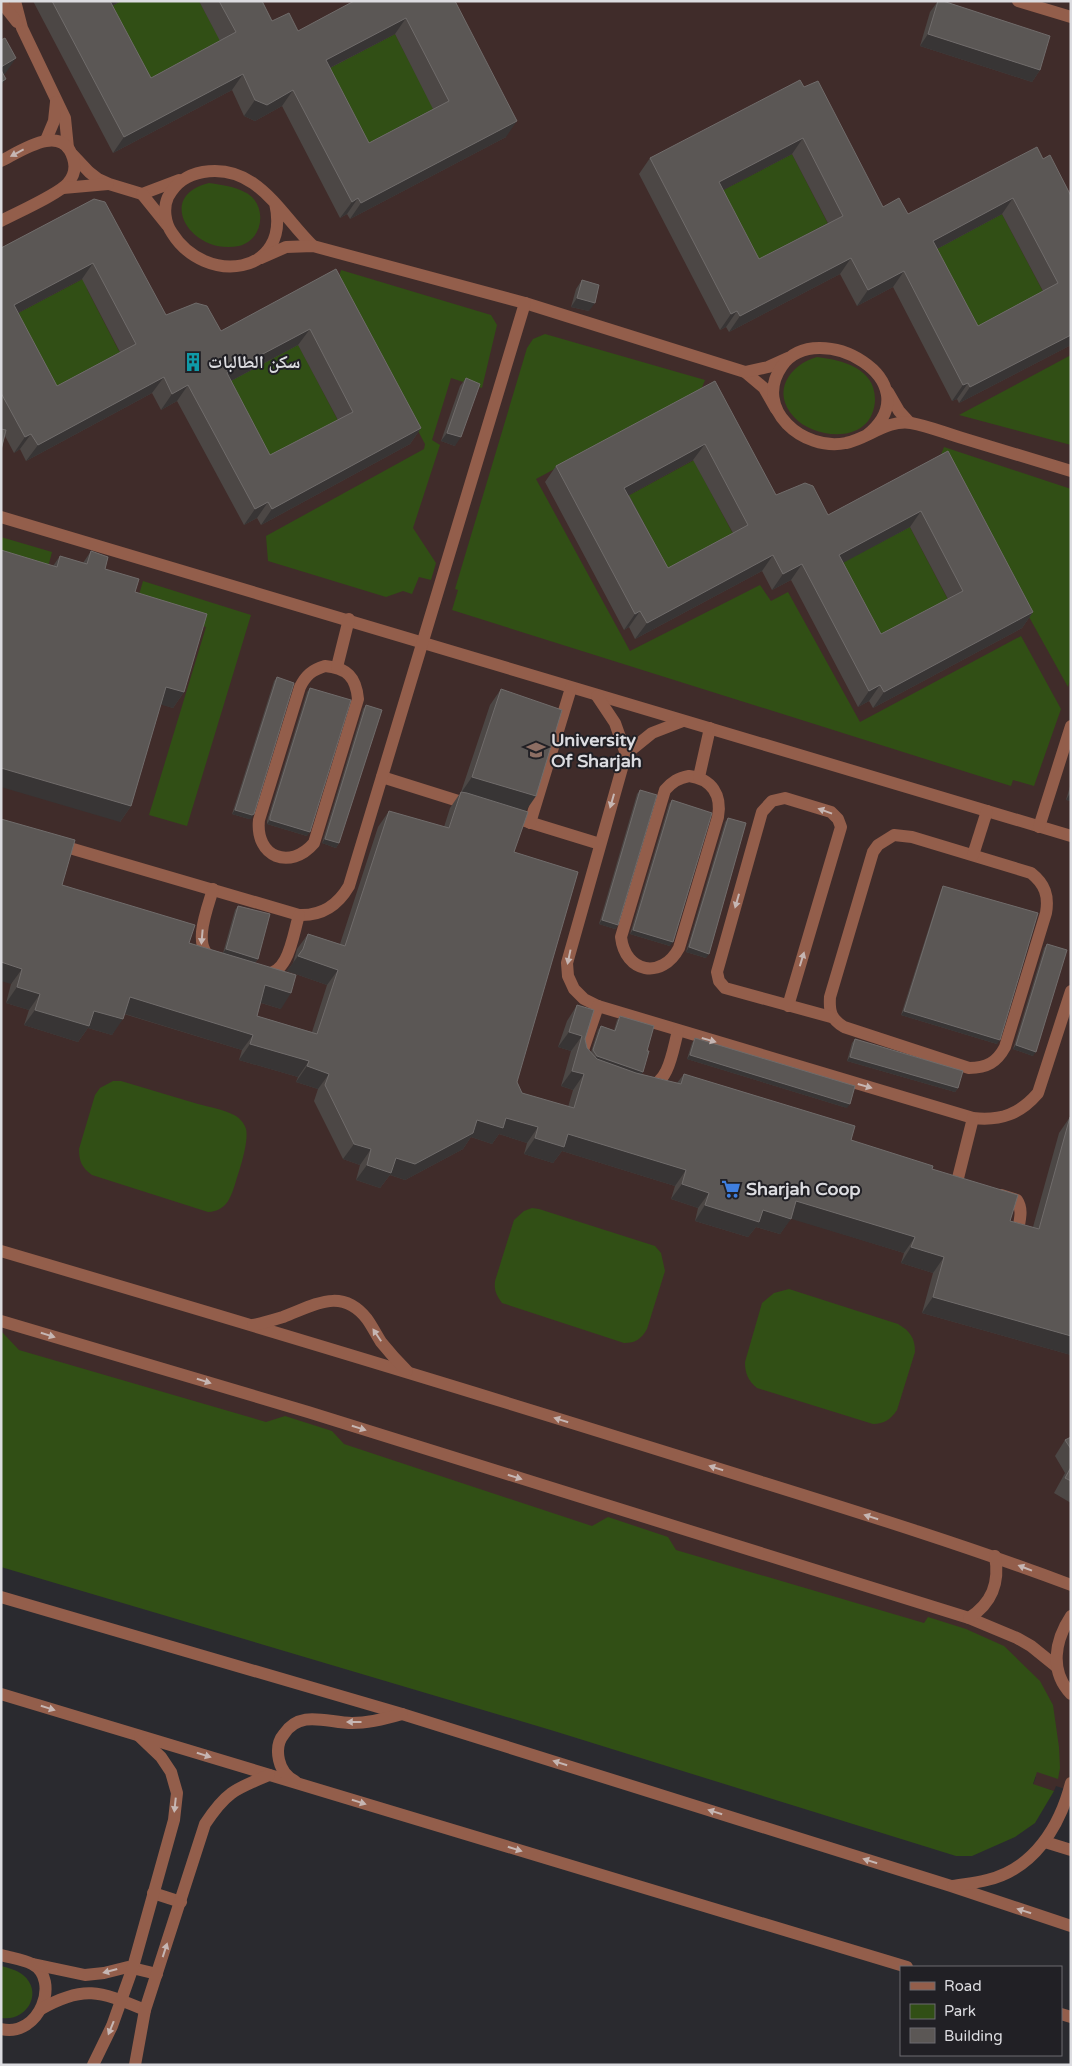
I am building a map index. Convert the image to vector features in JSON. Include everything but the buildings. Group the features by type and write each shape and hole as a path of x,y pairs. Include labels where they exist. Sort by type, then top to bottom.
{"street":[{"path":"15,1 22,28 65,118 74,169 72,176 63,188"},
{"path":"1018,1 1071,17"},
{"path":"1,2 22,28"},
{"path":"46,140 54,121 56,100"},
{"path":"1,161 38,142 46,140 62,143 89,172 109,184 142,194 179,244 194,256 212,264 228,267 245,264 286,247 313,246 525,303 745,372 764,388 789,427 812,441 826,444 847,443 880,428 909,422 1071,471"},
{"path":"142,194 204,172 227,171 246,177 262,188 313,246"},
{"path":"168,227 165,214 167,201 172,189 182,179"},
{"path":"1,222 63,188 109,184"},
{"path":"261,258 271,246 277,233 278,218 275,203"},
{"path":"47,841 299,915 308,915 327,909 336,903 346,890 382,777 421,642 525,303"},
{"path":"745,372 768,367 806,350 824,348 841,350 858,358 874,370 895,405 909,422"},
{"path":"776,409 774,387 782,366 790,357"},
{"path":"867,435 882,418 886,408 887,396 884,385"},
{"path":"1,517 350,619 597,696 1071,836"},
{"path":"337,667 350,619"},
{"path":"325,666 337,667 346,671 353,679 357,688 358,699 314,843 307,852 297,857 286,859 276,856 267,850 261,841 258,831 259,820 300,687 305,677 314,669 325,666"},
{"path":"530,823 571,688"},
{"path":"597,696 615,723 626,754"},
{"path":"684,721 652,733 626,754 567,962 568,976 574,989 584,999 598,1006 678,1031 973,1118 988,1120 1002,1118 1017,1112 1029,1104 1038,1093 1071,991"},
{"path":"1039,827 1071,726"},
{"path":"699,777 710,728"},
{"path":"382,777 600,844"},
{"path":"699,777 714,788 719,798 718,817 679,948 674,958 666,965 656,968 645,968 635,964 627,957 622,948 621,937 624,926 665,790 671,783 680,778 699,777"},
{"path":"788,1006 841,827 838,819 831,812 785,798 772,801 762,812 717,972 719,981 725,988 788,1006 831,1017 844,1027 970,1068 980,1068 991,1064 1000,1057 1046,913 1048,902 1040,881 1031,873 904,835 894,835 878,845 873,852 830,998 829,1009 831,1017"},
{"path":"973,855 987,811"},
{"path":"213,889 201,944 210,958 228,963"},
{"path":"246,969 270,974 281,967 299,915"},
{"path":"589,1067 582,1054 598,1006"},
{"path":"636,1083 651,1086 661,1082 678,1031"},
{"path":"957,1182 973,1118"},
{"path":"990,1192 1017,1200 1021,1207 1018,1230"},
{"path":"1,1251 253,1325 995,1556 1071,1585"},
{"path":"253,1325 283,1317 323,1301 348,1304 358,1310 367,1320 382,1342 408,1373"},
{"path":"1,1321 308,1412 969,1618 1017,1638 1031,1646 1057,1667"},
{"path":"969,1618 978,1612 993,1593 996,1581 995,1556"},
{"path":"1,1597 402,1714 950,1886 1071,1926"},
{"path":"1071,1616 1061,1631 1056,1649 1057,1667 1065,1688 1071,1694"},
{"path":"1,1694 904,1966"},
{"path":"300,1784 285,1773 278,1754 282,1736 295,1722 312,1718 344,1722 368,1722 402,1714"},
{"path":"93,2065 104,2046 133,1967 174,1820 177,1793 171,1772 162,1757 139,1735"},
{"path":"135,2065 136,2049 145,2010 206,1824 218,1804 234,1790 269,1775"},
{"path":"950,1886 988,1880 1008,1872 1027,1860 1045,1842 1058,1822 1071,1783"},
{"path":"1045,1842 1071,1850"},
{"path":"153,1893 181,1902"},
{"path":"1,1955 85,1975 133,1967 157,1974"},
{"path":"33,1964 45,1985 45,1998 42,2009"},
{"path":"1,2029 19,2028 32,2021 42,2009 63,1998 86,1992 98,1993 145,2010"}],"shaded area":[{"name":"University Of Sharjah","path":"1,1 1071,2 1071,1791 1056,1786 1054,1791 1033,1785 1036,1777 1,1498"}],"green space":[{"path":"121,1 199,1 231,60 149,89 97,14"},
{"path":"395,34 438,117 342,167 301,83"},
{"path":"792,154 839,245 759,269 708,198"},
{"path":"209,183 243,191 257,203 260,218 259,225 257,232 246,243 239,246 222,247 206,242 194,234 185,223 182,211 184,200 193,190"},
{"path":"1002,214 1047,299 959,347 912,262"},
{"path":"341,270 491,315 497,325 482,388 451,378 432,440 440,445 413,528 436,563 431,580 419,577 412,594 403,591 386,597 268,561 266,536 424,449 425,444 344,293 336,289"},
{"path":"98,271 87,289 119,351 137,353 46,401 3,321"},
{"path":"292,333 342,428 259,471 221,371"},
{"path":"545,334 705,380 701,390 536,479 630,651 760,585 771,601 788,592 860,722 1021,636 1061,709 1034,786 1013,780 1011,786 452,610 458,590 455,589 527,348 533,339"},
{"path":"1071,355 1071,445 959,415"},
{"path":"817,357 837,360 855,367 863,373 874,388 875,399 870,417 866,424 855,431 827,434 809,428 794,417 787,408 784,398 786,381 798,366"},
{"path":"944,447 1071,489 1071,676 1068,687 940,457"},
{"path":"707,453 699,470 732,532 744,525 657,584 613,504"},
{"path":"903,514 952,607 870,650 832,550"},
{"path":"1,537 52,552 48,567 1,563"},
{"path":"143,581 251,615 187,826 149,815 206,627 136,605"},
{"path":"113,1081 121,1081 221,1110 234,1115 242,1121 247,1134 245,1148 240,1170 232,1192 224,1206 208,1212 92,1175 83,1167 80,1161 79,1149 95,1095 100,1088"},
{"path":"532,1208 655,1246 661,1253 665,1271 647,1329 640,1338 624,1343 502,1303 496,1292 495,1281 514,1220 524,1211"},
{"path":"789,1289 898,1324 909,1332 913,1339 915,1352 897,1410 890,1418 884,1422 873,1424 757,1388 751,1383 746,1373 745,1362 762,1303 774,1293"},
{"path":"1,1331 19,1350 266,1422 285,1416 332,1431 344,1444 592,1526 608,1517 668,1537 676,1550 924,1623 928,1617 966,1629 1004,1646 1040,1681 1053,1705 1060,1768 1058,1779 1037,1772 1033,1784 1054,1791 1035,1823 1015,1837 972,1856 956,1856 554,1731 1,1567"},
{"path":"1,1966 16,1970 23,1975 32,1989 30,2004 25,2011 10,2018 1,2018"}],"place":[{"name":"سكن الطالبات","path":"193,362"},
{"name":"University Of Sharjah","path":"536,750"},
{"name":"Sharjah Coop","path":"731,1189"}]}
